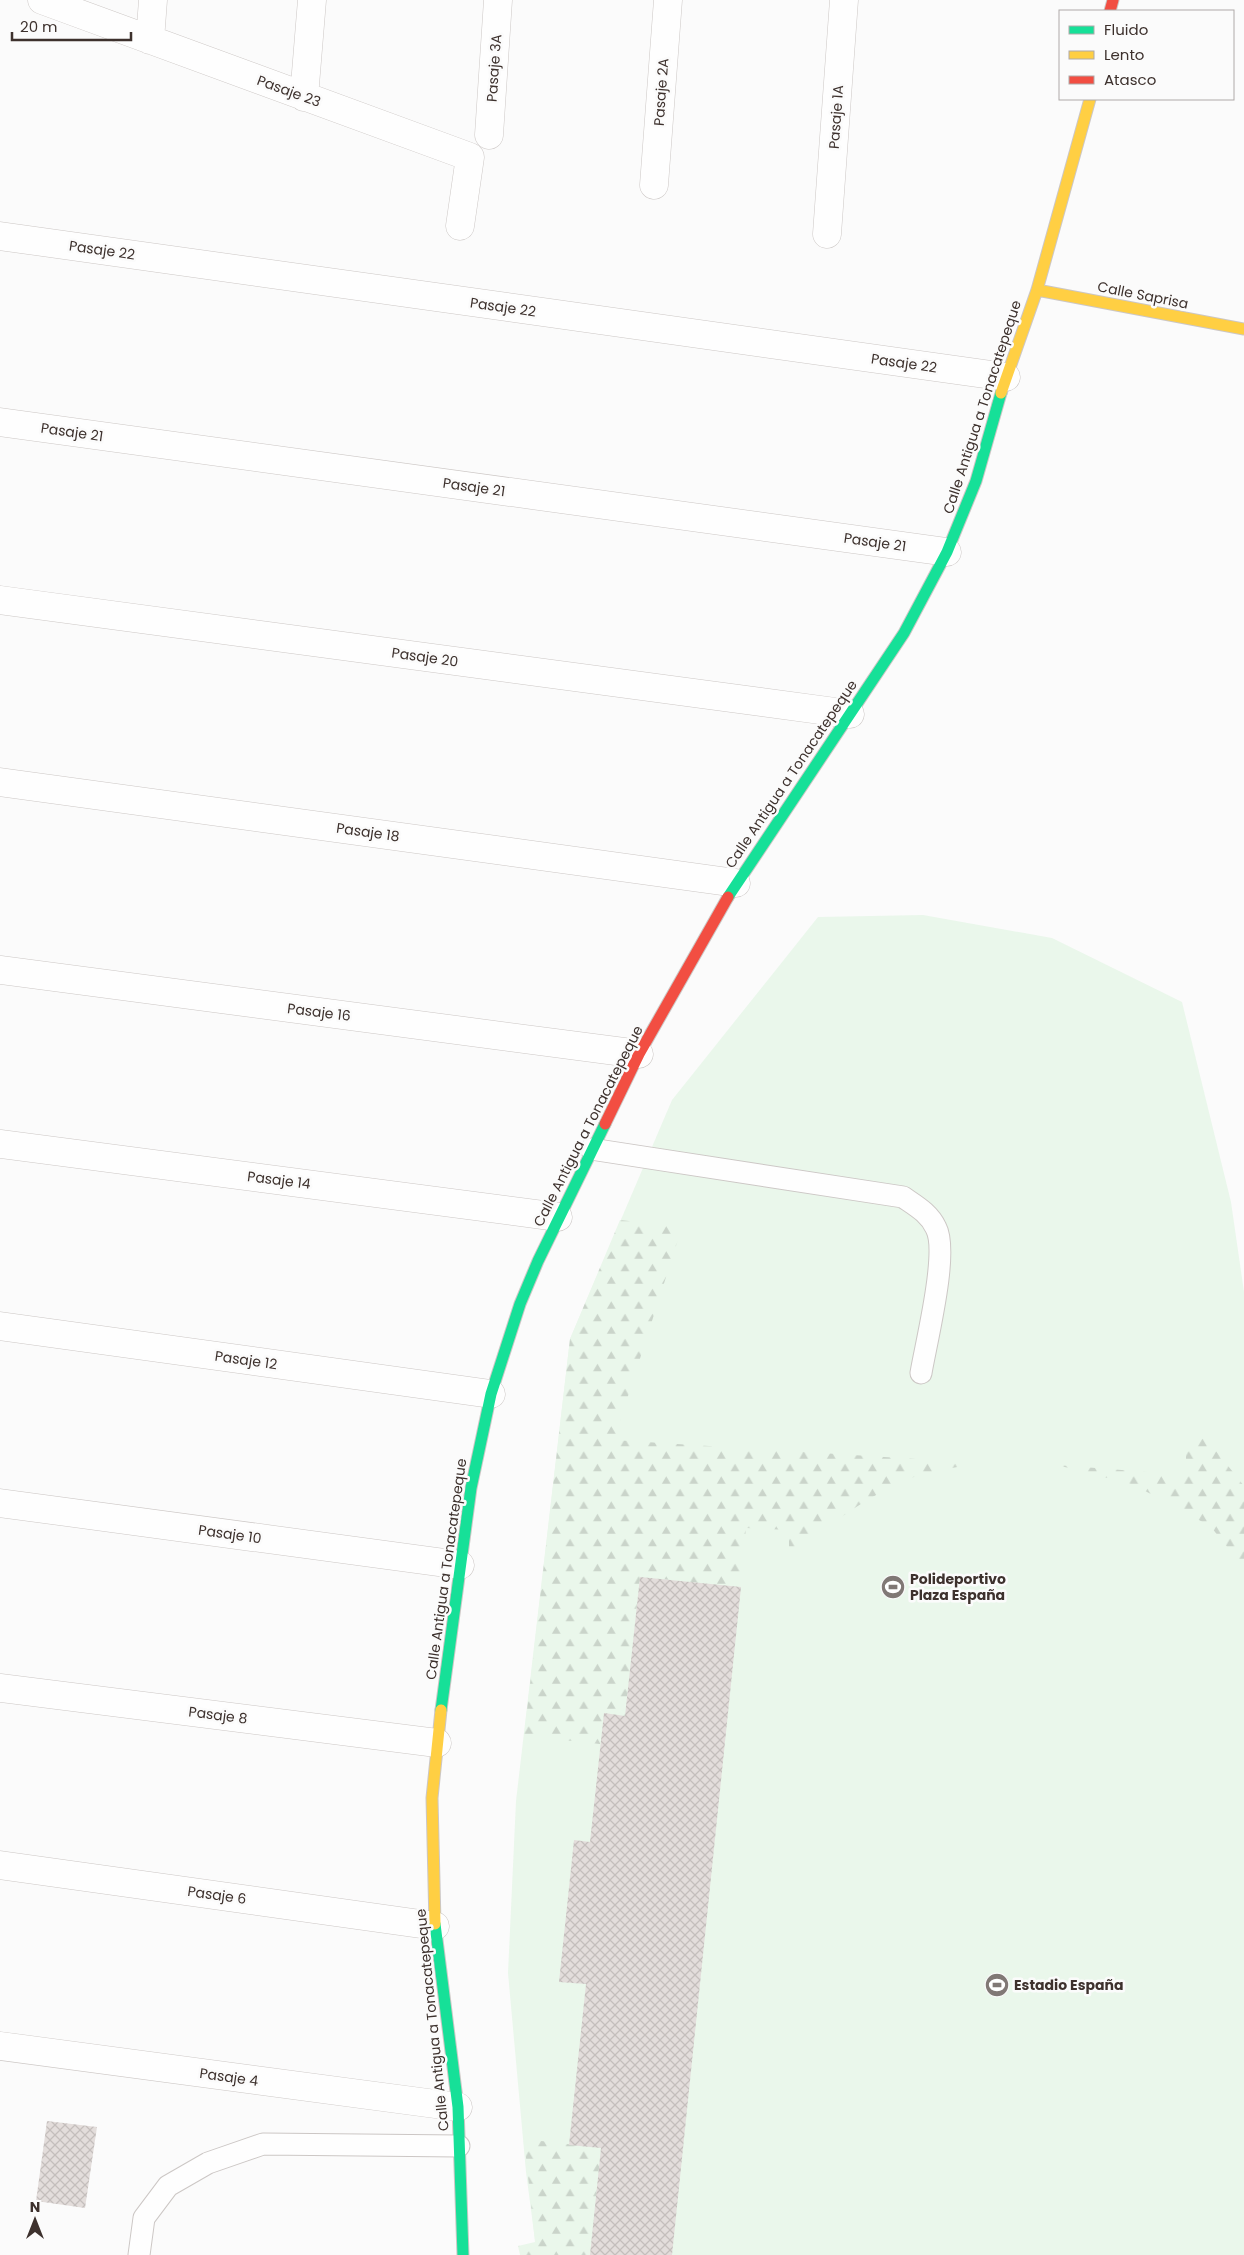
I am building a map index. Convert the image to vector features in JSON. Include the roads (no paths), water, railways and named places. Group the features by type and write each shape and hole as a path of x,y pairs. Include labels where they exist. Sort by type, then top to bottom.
{"street":[{"name":"Pasaje 23","path":"42,0 470,156 460,226"},
{"path":"150,40 153,0"},
{"path":"304,96 312,0"},
{"name":"Pasaje 3A","path":"489,135 498,0"},
{"name":"Pasaje 2A","path":"654,185 668,0"},
{"name":"Pasaje 1A","path":"827,234 844,0"},
{"name":"Calle Antigua a Tonacatepeque","path":"464,2255 458,2108 435,1926 432,1798 437,1743 471,1488 491,1394 520,1304 558,1217 639,1054 736,883 904,633 947,552 976,481 1006,377 1037,290 1090,100"},
{"name":"Pasaje 22","path":"0,236 1006,377"},
{"name":"Calle Saprisa","path":"1037,290 1244,329"},
{"name":"Pasaje 21","path":"0,422 947,552"},
{"name":"Pasaje 20","path":"0,600 850,714"},
{"name":"Pasaje 18","path":"0,782 736,883"},
{"name":"Pasaje 16","path":"0,970 639,1054"},
{"name":"Pasaje 14","path":"0,1144 558,1217"},
{"name":"Pasaje 12","path":"0,1326 491,1394"},
{"name":"Pasaje 10","path":"0,1503 460,1565"},
{"name":"Pasaje 8","path":"0,1688 437,1743"},
{"name":"Pasaje 6","path":"0,1865 435,1926"},
{"name":"Pasaje 4","path":"0,2046 458,2108"}],"lane":[{"path":"591,1149 903,1197 924,1211 938,1229 940,1270 921,1373"},
{"path":"139,2255 144,2218 168,2186 208,2163 263,2144 459,2146"}],"place":[{"name":"Polideportivo Plaza España","path":"893,1587"},
{"name":"Estadio España","path":"997,1985"}]}
